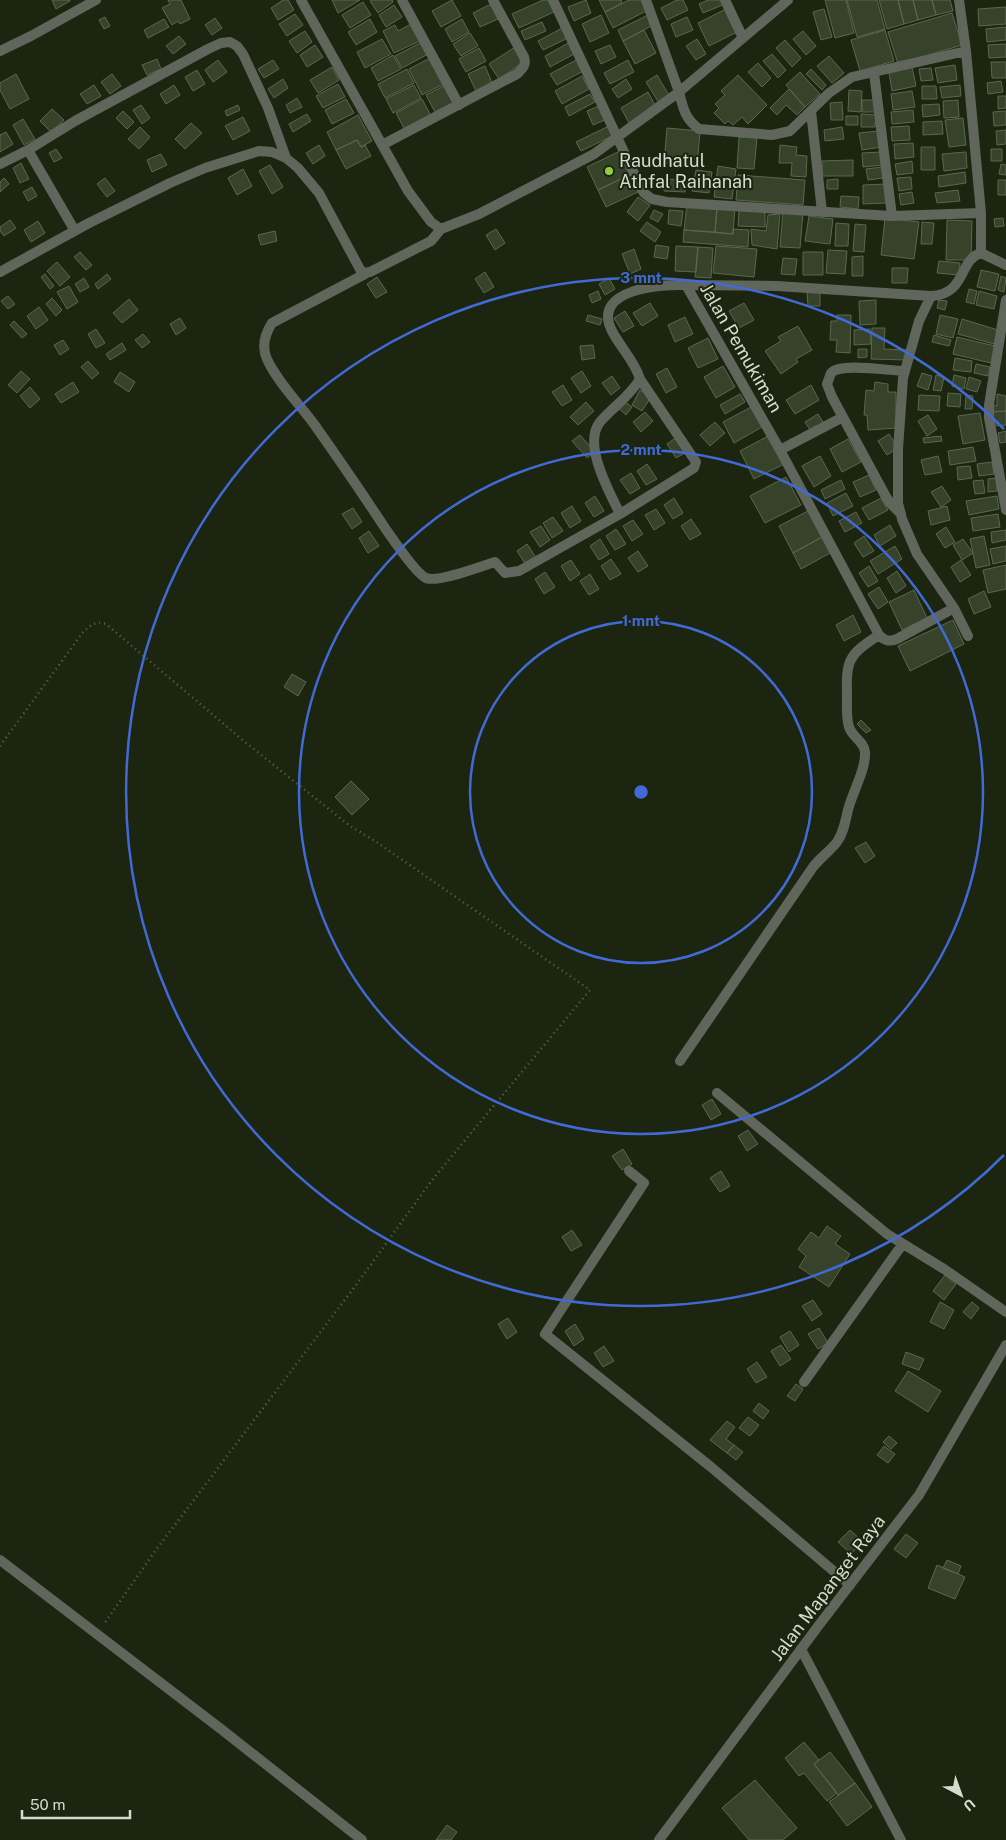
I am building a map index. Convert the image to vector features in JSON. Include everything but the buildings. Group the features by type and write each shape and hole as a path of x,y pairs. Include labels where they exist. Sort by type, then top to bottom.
{"street":[{"path":"0,50 31,36 96,0"},
{"path":"301,0 421,211 441,229"},
{"path":"402,0 459,105"},
{"path":"382,145 517,74 524,66 526,61 493,0"},
{"path":"553,0 639,184 644,193 652,199 667,202 892,216 981,213"},
{"path":"646,0 679,92 685,115 699,129 772,135 790,131 843,82 852,77 966,50"},
{"path":"725,0 743,38"},
{"path":"686,285 656,285 638,290 613,302 608,316 612,330 640,379 696,462 694,468 620,514 519,571 505,573 495,562 440,578 428,579 423,577 390,534 266,358 265,334 272,323 431,241 441,229 479,214 594,154 679,92 788,0"},
{"path":"959,0 966,50 981,213 981,253 1006,265"},
{"path":"0,164 28,150 75,121 221,43 230,42 237,46 243,54 268,108 286,158"},
{"path":"874,73 892,216"},
{"path":"811,111 822,212"},
{"path":"28,150 75,231"},
{"path":"0,272 170,182 205,168 259,151 272,152 286,158 298,168 319,193 359,269 365,274"},
{"name":"Jalan Pemukiman","path":"686,285 777,286 931,296 941,295 948,292 956,284 971,260 981,253"},
{"name":"Jalan Pemukiman","path":"686,285 780,450 879,635"},
{"path":"931,296 919,321 905,371 900,404 898,503 900,514 917,554 954,608 968,636"},
{"path":"1006,300 989,405 989,418 1006,510"},
{"path":"900,514 890,503 827,384 828,377 834,370 850,368 905,371"},
{"path":"620,514 605,484 595,454 596,428 640,379"},
{"path":"780,450 843,417"},
{"path":"680,1061 813,867 837,842 843,832 865,753 863,745 849,728 847,718 846,672 853,654 879,635 886,640 892,641 954,608"},
{"path":"717,1093 814,1175 902,1244 944,1269 1006,1312"},
{"path":"629,1171 644,1183 545,1334 711,1467 850,1585"},
{"path":"804,1382 902,1244"},
{"name":"Jalan Mapanget Raya","path":"659,1840 801,1649 919,1495 1006,1345"},
{"path":"0,1560 97,1633 362,1840"},
{"path":"801,1649 901,1840"}],"path":[{"path":"0,746 83,632 94,623 106,624 246,742 350,826 375,841 590,990 432,1180 356,1285 153,1554 97,1633"}],"place":[{"name":"Raudhatul Athfal Raihanah","path":"609,171"}]}
